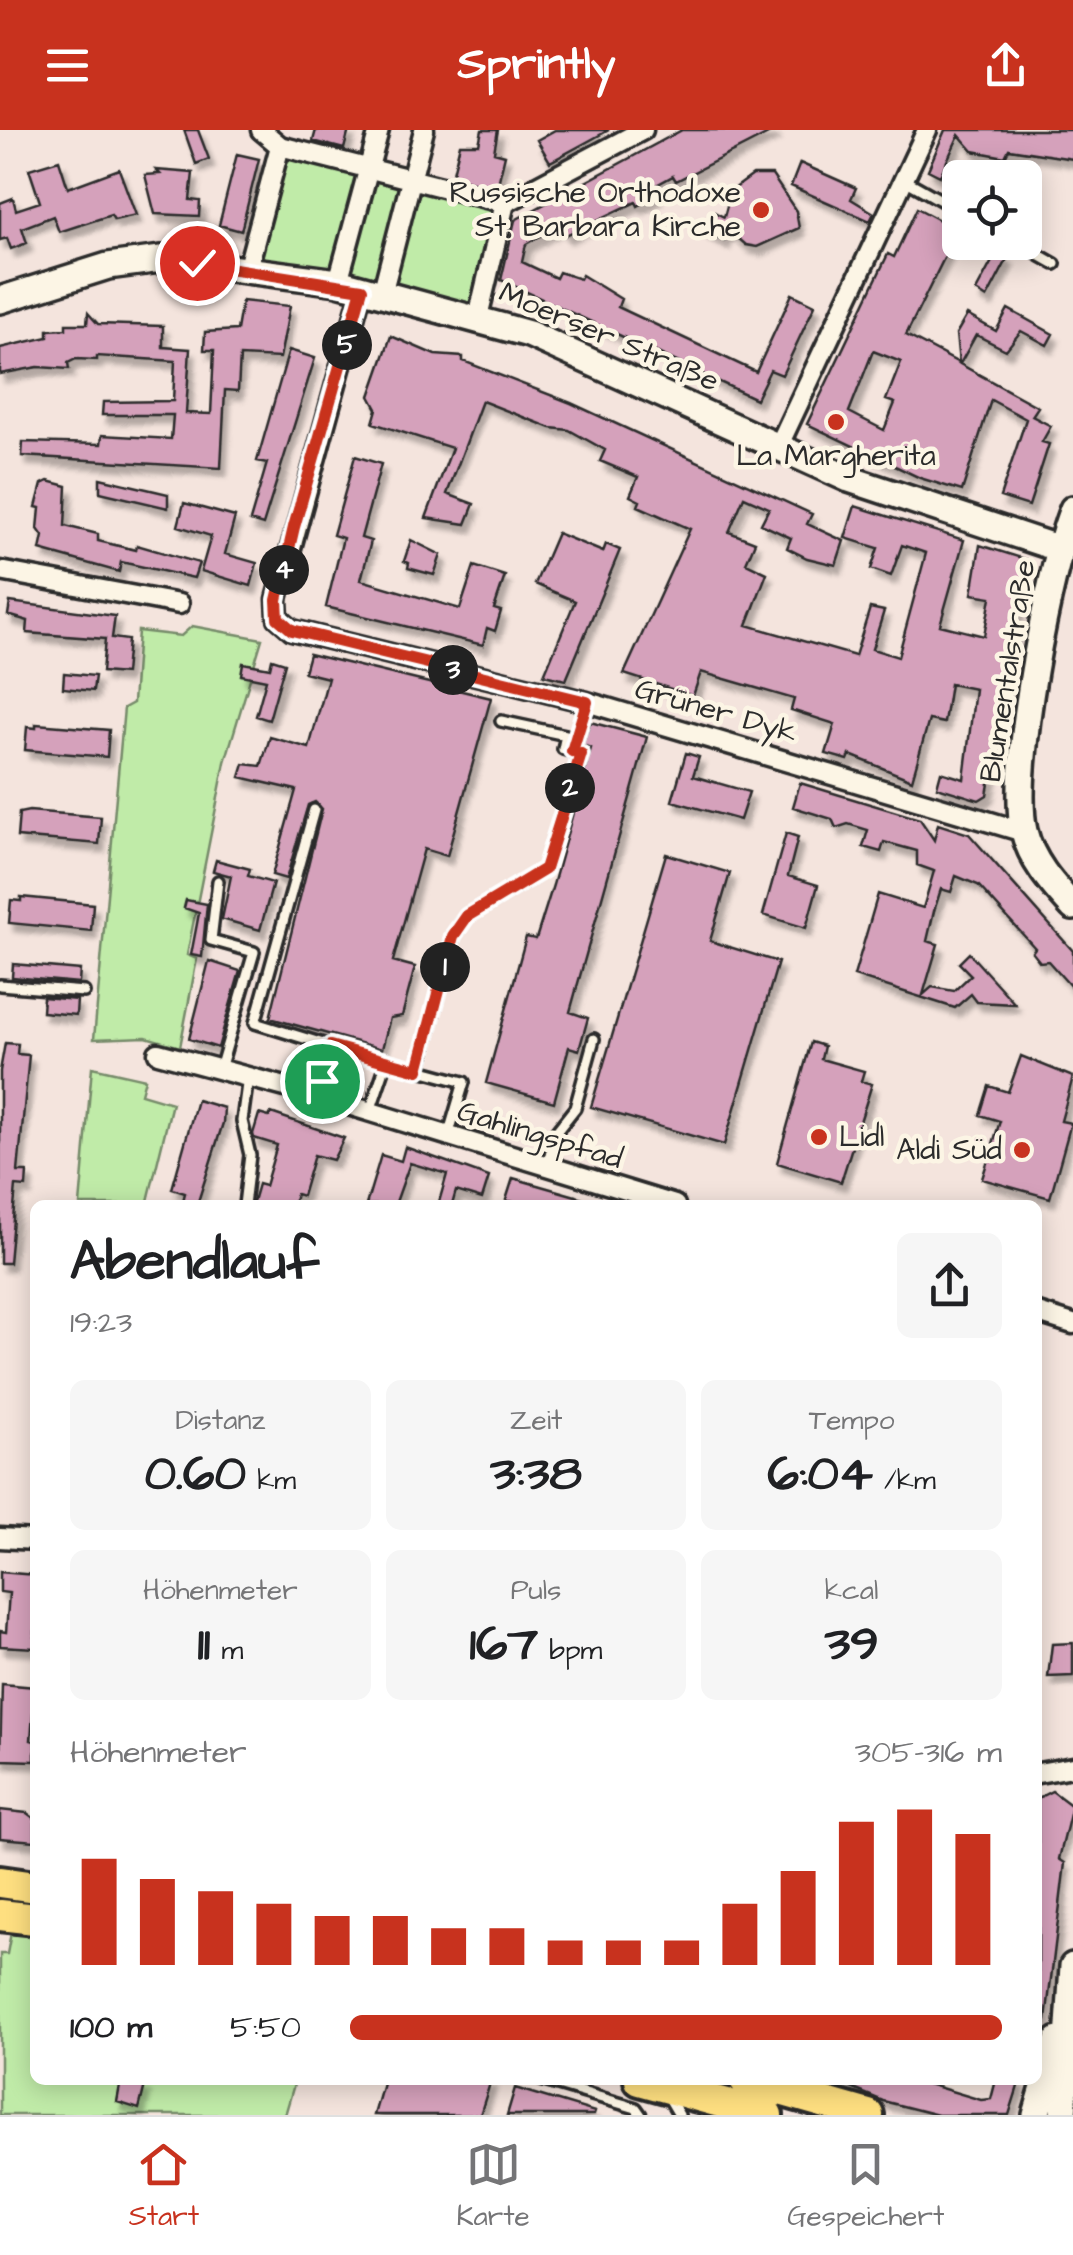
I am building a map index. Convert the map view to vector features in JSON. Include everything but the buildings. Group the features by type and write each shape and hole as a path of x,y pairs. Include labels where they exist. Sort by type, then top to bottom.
{"main road":[{"name":"Moerser Straße","path":"0,300 108,266 161,260 248,267 361,288 478,317 543,340 894,496 1060,549"},
{"name":"Blumentalstraße","path":"1073,509 1060,549 1020,778 1024,832 1041,868 1073,908"},
{"path":"0,1882 30,1886"},
{"path":"0,1915 30,1919"},
{"path":"1063,2115 1073,1966"},
{"path":"1036,2115 1069,2001"},
{"path":"658,2085 767,2115"},
{"path":"709,2101 868,2115"}],"street":[{"path":"260,130 280,146 505,203 643,130"},
{"path":"361,288 369,167 379,130"},
{"path":"361,288 412,178 424,130"},
{"path":"779,445 928,130"},
{"path":"248,267 280,146"},
{"path":"478,317 505,203"},
{"name":"Grüner Dyk","path":"361,288 277,600 278,618 292,630 587,702 1024,832"},
{"path":"0,571 179,604"},
{"name":"Gahlingspfad","path":"158,1053 319,1096 653,1200"},
{"path":"1042,1314 1073,1324"},
{"path":"0,1538 30,1540"},
{"path":"1042,1771 1073,1767"}],"lane":[{"path":"905,180 942,201"},
{"path":"1042,257 1055,264"},
{"path":"572,751 587,702"},
{"path":"418,1070 453,936 467,916 545,869 581,754 563,749 566,735 500,721"},
{"path":"314,810 255,1023 464,1082 448,1136"},
{"path":"218,881 211,940 254,952 220,1069"},
{"path":"0,985 84,992"},
{"path":"547,1166 556,1132 575,1108 594,1039"},
{"path":"319,1096 330,1046"},
{"path":"370,1112 386,1061"},
{"path":"245,1200 250,1155 242,1122 248,1077"},
{"path":"557,2085 636,2108 642,2115"}],"green space":[{"path":"285,155 495,206 473,308 257,263"},
{"path":"192,626 262,639 225,762 187,955 197,959 180,1047 146,1037 94,1039 124,708 133,703 138,631 181,636"},
{"path":"92,1067 145,1079 141,1094 172,1103 148,1200 80,1200"},
{"path":"12,1927 30,1931 30,2085 294,2085 285,2115 0,2115 0,1954 7,1954"}],"place":[{"name":"Russische Orthodoxe St. Barbara Kirche","path":"761,210"},
{"name":"La Margherita","path":"836,422"},
{"name":"Lidl","path":"819,1137"},
{"name":"Aldi Süd","path":"1022,1150"}],"route":[{"path":"197,263 248,267 362,289 294,527 277,600 278,618 292,630 587,702 572,751 581,754 545,869 467,916 453,936 418,1070 330,1046 322,1081"}]}
